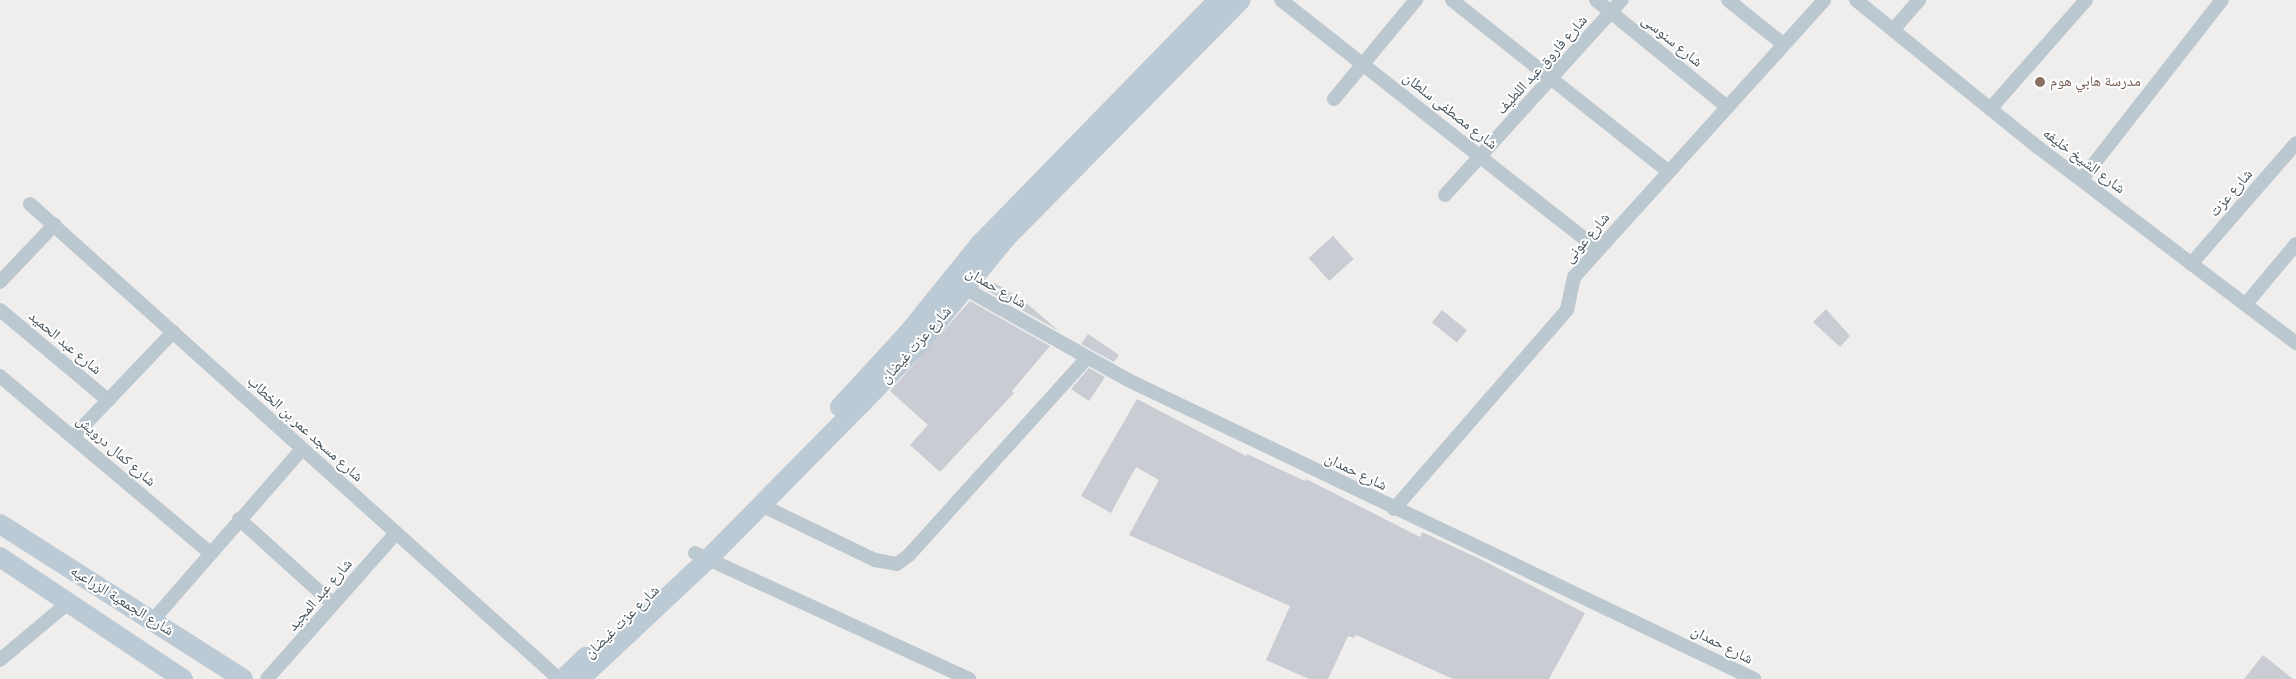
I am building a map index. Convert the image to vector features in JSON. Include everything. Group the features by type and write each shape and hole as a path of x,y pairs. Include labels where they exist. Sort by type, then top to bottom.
{"street":[{"name":"شارع عزت غيضان","path":"563,679 761,505 920,343 958,284 1013,210 1218,0"},
{"name":"شارع عزت غيضان","path":"580,679 701,556 909,332 1006,238 1241,0"},
{"name":"شارع مصطفى سلطان","path":"1281,0 1598,249"},
{"path":"1334,99 1416,0"},
{"path":"1452,0 1668,171"},
{"name":"شارع سنوسى","path":"1596,0 1727,107"},
{"name":"شارع فاروق عبد اللطيف","path":"1445,195 1622,0"},
{"path":"1728,0 1783,44"},
{"name":"شارع عونى","path":"1394,508 1563,316 1569,304 1574,277 1824,0"},
{"name":"شارع الشيخ خليفه","path":"1856,0 1990,109 2191,264 2294,337"},
{"path":"1893,30 1919,0"},
{"path":"1990,109 2086,0"},
{"path":"2082,179 2218,1"},
{"name":"شارع عزت","path":"2191,264 2296,143"},
{"name":"شارع مسجد عمر بن الخطاب","path":"30,204 558,679"},
{"path":"0,282 54,225"},
{"path":"2246,304 2296,244"},
{"name":"شارع حمدان","path":"958,284 1087,358 1394,508 1754,679"},
{"name":"شارع عبد الحميد","path":"0,310 108,400"},
{"path":"74,436 173,332"},
{"path":"761,505 875,560 896,564 908,555 1087,358"},
{"name":"شارع كمال درويش","path":"0,376 74,436 210,553"},
{"path":"153,620 302,448"},
{"path":"239,519 334,604"},
{"name":"شارع الجمعية الزراعيه","path":"0,524 243,679"},
{"name":"شارع عبد المجيد","path":"267,679 396,533"},
{"path":"701,556 969,679"},
{"name":"شارع الجمعية الزراعيه","path":"0,558 183,679"},
{"path":"44,586 60,562"},
{"path":"0,660 69,602"}],"building":[{"path":"1333,236 1354,259 1329,281 1308,258"},
{"path":"995,283 1025,302 1059,331 981,287 984,284"},
{"path":"970,301 1050,346 1012,391 1014,393 940,472 910,445 928,425 890,391"},
{"path":"1826,309 1850,336 1840,347 1813,322"},
{"path":"1442,310 1467,330 1457,343 1432,322"},
{"path":"1088,334 1119,355 1114,362 1081,344"},
{"path":"1089,368 1105,377 1089,401 1071,389"},
{"path":"1137,399 1246,456 1247,454 1305,481 1306,479 1420,537 1422,532 1480,559 1585,613 1549,679 1453,679 1356,635 1354,638 1348,636 1328,679 1309,679 1266,660 1290,606 1129,535 1159,480 1136,467 1111,513 1081,496"},
{"path":"2263,655 2293,679 2244,679"}],"place":[{"name":"مدرسة هابي هوم","path":"2040,82"}]}
